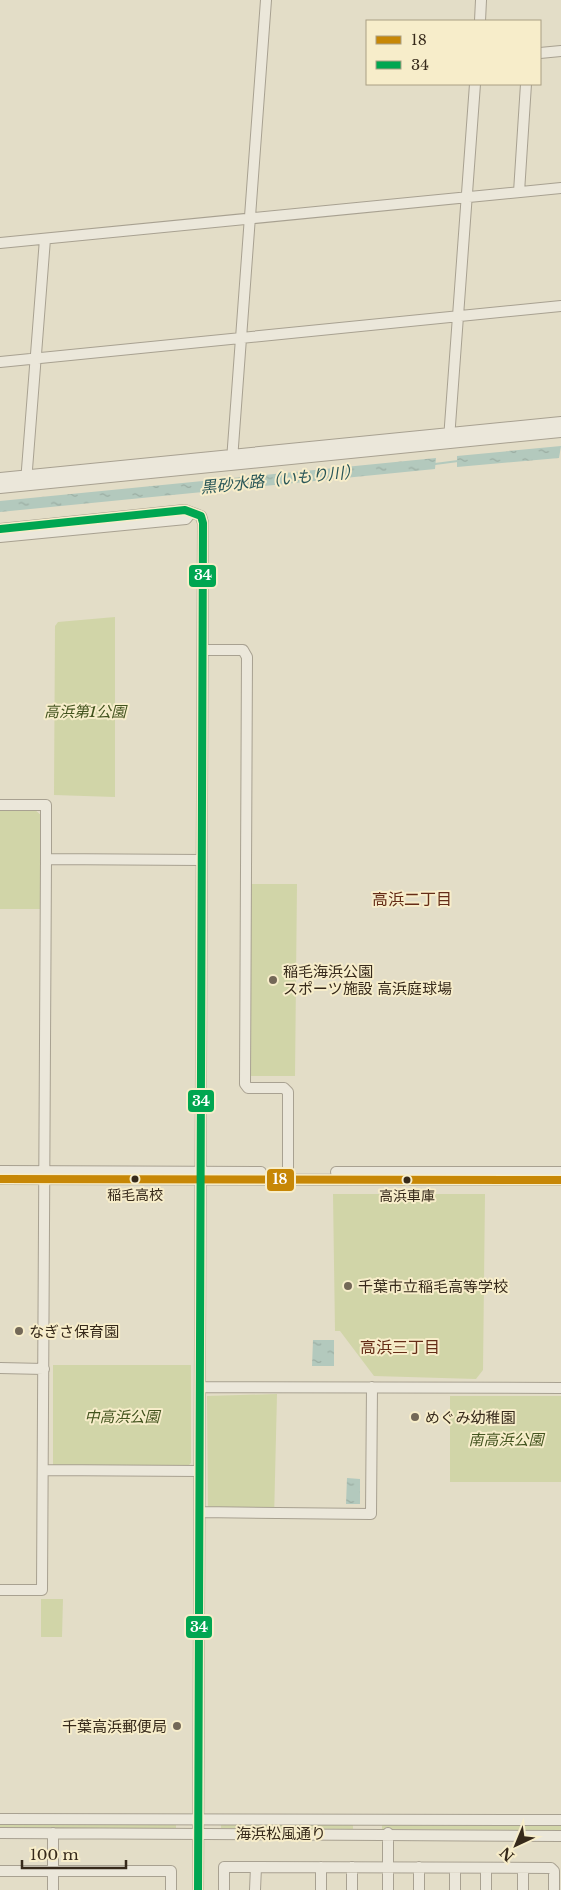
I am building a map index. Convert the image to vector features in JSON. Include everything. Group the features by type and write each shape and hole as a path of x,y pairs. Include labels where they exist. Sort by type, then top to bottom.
{"street":[{"path":"232,459 266,0"},
{"path":"480,20 482,0"},
{"path":"541,53 561,51"},
{"path":"449,438 476,85"},
{"path":"519,192 526,85"},
{"path":"0,243 561,188"},
{"path":"26,480 45,239"},
{"path":"0,362 561,306"},
{"path":"449,438 561,422"},
{"path":"0,478 26,480 449,438 561,432"},
{"path":"0,488 26,480"},
{"path":"0,529 185,510 201,516 204,530 201,860 198,1890"},
{"path":"0,537 186,519 190,513"},
{"path":"203,650 243,650 246,657 245,1084 248,1088 284,1088 288,1092 288,1172"},
{"path":"0,805 46,805 42,1590 0,1590"},
{"path":"46,859 201,860"},
{"path":"0,1171 45,1175 201,1175 561,1180"},
{"path":"201,1175 288,1172 561,1172"},
{"path":"0,1179 45,1175"},
{"path":"0,1368 44,1369"},
{"path":"200,1387 561,1388"},
{"path":"200,1512 371,1514 372,1387"},
{"path":"44,1470 199,1471"},
{"name":"海浜松風通り","path":"0,1819 561,1820"},
{"path":"368,1820 368,1833"},
{"name":"海浜松風通り","path":"0,1833 388,1833 561,1836"},
{"path":"53,1833 53,1890"},
{"path":"388,1833 388,1890"},
{"path":"224,1890 224,1866 551,1868 554,1871 554,1890"},
{"path":"255,1890 256,1867"},
{"path":"321,1867 321,1890"},
{"path":"352,1867 352,1890"},
{"path":"419,1867 419,1890"},
{"path":"455,1868 455,1890"},
{"path":"486,1868 486,1890"},
{"path":"523,1868 523,1890"},
{"path":"0,1871 171,1871 171,1890"}],"green space":[{"name":"高浜第1公園","path":"115,617 115,797 54,795 55,626 58,622"},
{"path":"35,810 42,816 41,909 0,909 0,811"},
{"name":"稲毛海浜公園 スポーツ施設 高浜庭球場","path":"251,884 297,884 295,1076 250,1076"},
{"path":"333,1194 485,1194 483,1370 476,1379 374,1376 340,1331 335,1331"},
{"name":"中高浜公園","path":"53,1365 191,1365 191,1463 186,1468 53,1467"},
{"path":"277,1394 274,1519 208,1514 207,1396"},
{"name":"南高浜公園","path":"450,1396 561,1396 561,1482 450,1482"},
{"path":"41,1599 63,1599 62,1637 41,1637"},
{"path":"0,1824 176,1825 176,1829 0,1828"},
{"path":"221,1824 353,1825 353,1829 221,1828"},
{"path":"382,1825 561,1826 561,1830 382,1829"}],"water":[{"path":"561,446 559,458 457,467 457,456"},
{"path":"436,458 435,469 0,512 0,501"},
{"path":"313,1340 334,1340 334,1366 312,1366"},
{"path":"347,1478 360,1479 360,1504 346,1504"}],"waterway":[{"name":"黒砂水路（いもり川）","path":"435,464 458,461"}],"transit line":[{"name":"34","path":"0,529 185,510 201,516 203,523 198,1890"},
{"name":"18","path":"0,1179 561,1180"}],"place":[{"name":"稲毛海浜公園 スポーツ施設 高浜庭球場","path":"273,980"},
{"name":"稲毛高校","path":"135,1179"},
{"name":"高浜車庫","path":"407,1180"},
{"name":"千葉市立稲毛高等学校","path":"348,1286"},
{"name":"なぎさ保育園","path":"19,1331"},
{"name":"めぐみ幼稚園","path":"415,1417"},
{"name":"千葉高浜郵便局","path":"177,1726"}],"district":[{"name":"高浜二丁目","path":"412,899"},
{"name":"高浜三丁目","path":"400,1347"}]}
